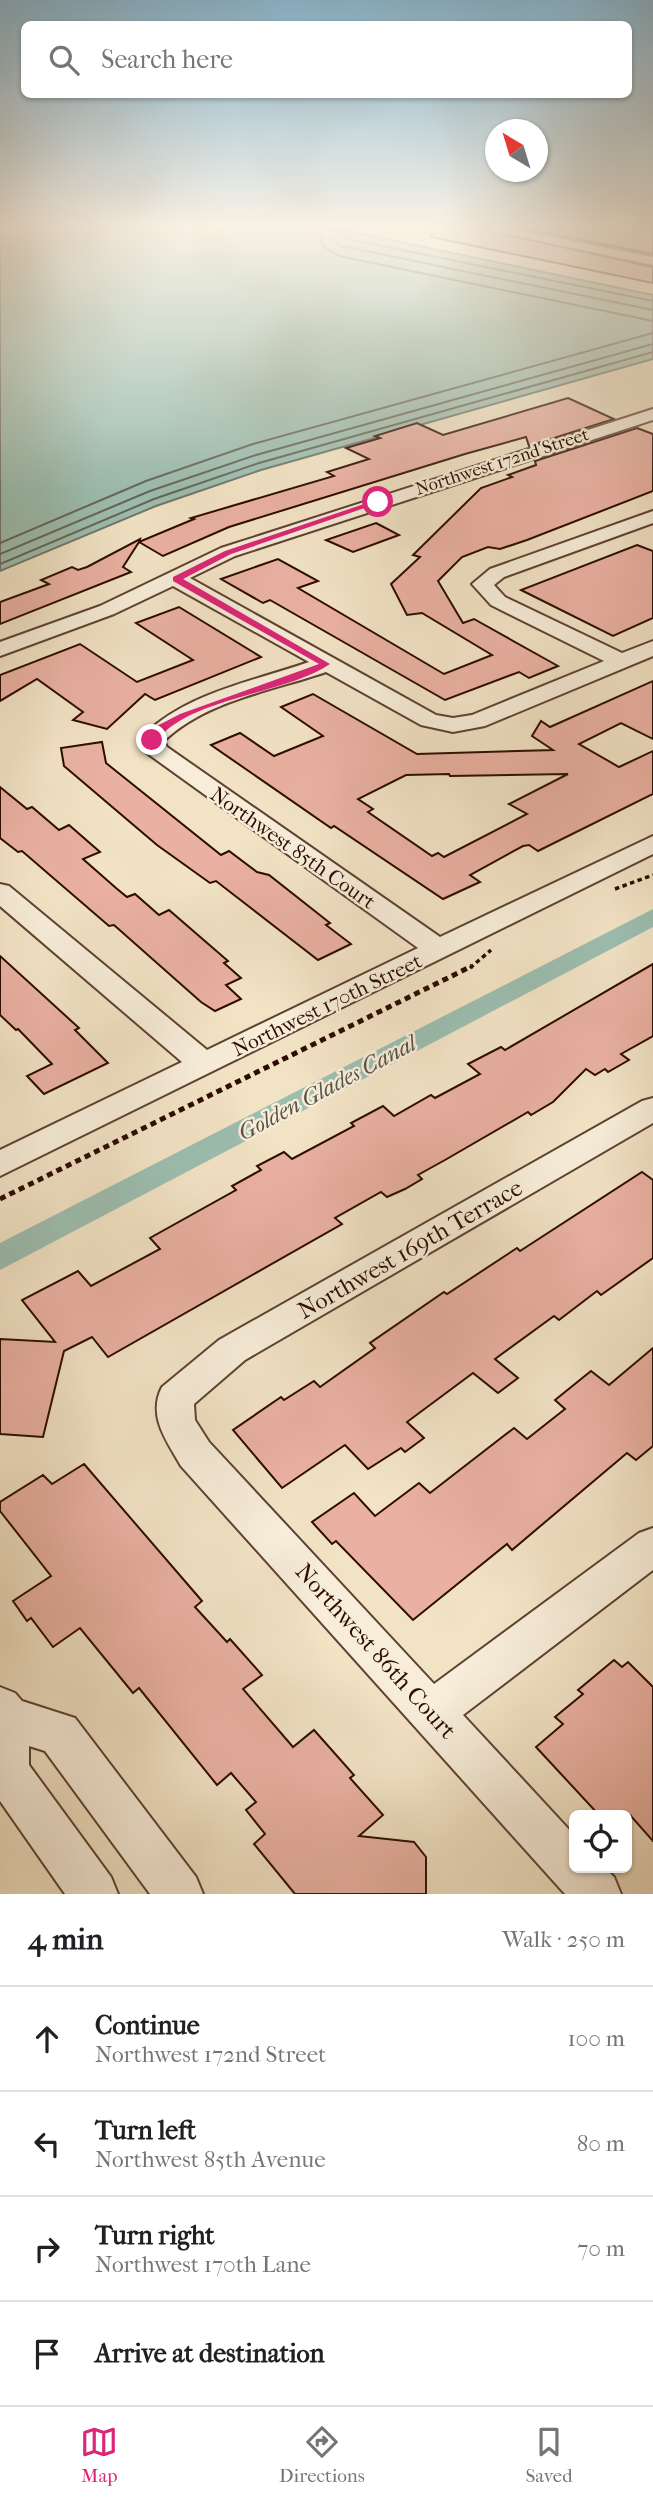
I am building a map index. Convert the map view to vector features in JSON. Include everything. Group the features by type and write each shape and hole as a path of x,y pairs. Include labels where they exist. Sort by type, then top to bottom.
{"street":[{"name":"Northwest 172nd Street","path":"0,649 107,610 228,552 653,414"},
{"path":"622,661 498,601 482,584 498,573 653,517"},
{"path":"176,579 429,720 453,725 477,721 653,648"},
{"name":"Northwest 85th Court","path":"326,664 184,716 161,728 152,740 156,751 440,950"},
{"name":"Northwest 170th Street","path":"0,1164 653,844"},
{"path":"0,892 204,1064"},
{"name":"Northwest 169th Terrace","path":"175,1398 232,1350 653,1109"},
{"name":"Northwest 86th Court","path":"175,1398 176,1422 195,1454 597,1894"},
{"path":"432,1712 653,1546"},
{"path":"94,1894 6,1771 4,1713 59,1733 179,1894"}],"path":[{"path":"610,890 653,875"},
{"path":"0,1199 469,969 497,944"}],"water":[{"path":"0,315 653,315 653,359 261,470 156,506 0,571"}],"building":[{"path":"568,398 614,419 529,446 526,437 465,454 229,527 163,556 139,542 194,519 191,518 334,476 327,472 369,459 346,448 417,423 443,435"},
{"path":"637,428 653,434 653,491 527,540 500,549 488,547 462,557 438,581 463,623 474,619 558,666 529,678 519,672 445,700 270,600 263,603 221,579 278,559 318,581 298,588 444,674 492,655 422,613 407,615 391,584 420,557 413,555 481,488 536,465 535,461"},
{"path":"376,523 399,535 353,552 326,540"},
{"path":"140,539 123,567 131,572 0,624 0,602 49,584 41,580 72,567 78,570 87,567"},
{"path":"637,545 653,551 653,618 613,636 521,590"},
{"path":"179,607 261,657 155,700 145,694 107,729 73,720 83,712 37,679 0,701 0,675 80,644 137,682 193,660 136,623"},
{"path":"653,681 653,739 621,723 579,744 619,767 653,751 653,794 538,851 529,845 523,846 470,875 480,882 443,899 334,826 331,828 211,745 240,733 274,756 323,736 281,707 313,694 417,754 553,750 532,736 541,721 550,727","holes":["568,774 509,804 527,814 444,857 438,853 432,856 368,812 373,809 358,799 406,775"]},
{"path":"102,742 106,763 221,855 229,851 257,872 269,875 330,923 326,925 351,944 318,960 216,881 210,883 157,845 64,766 61,748"},
{"path":"0,787 27,809 32,807 59,830 69,825 100,852 83,859 116,888 127,897 135,894 159,915 169,910 228,961 224,963 241,978 226,985 241,999 215,1011 201,1002 114,925 109,926 22,851 18,852 0,838"},
{"path":"0,956 79,1028 75,1030 108,1063 44,1094 27,1076 52,1064 18,1029 0,1015"},
{"path":"653,964 653,1036 621,1054 629,1060 608,1072 605,1069 595,1075 586,1069 553,1102 531,1115 528,1112 418,1175 422,1179 405,1189 387,1197 381,1192 335,1218 342,1224 108,1357 92,1337 64,1351 43,1437 0,1434 0,1339 55,1342 22,1300 78,1271 91,1286 160,1249 150,1238 236,1190 232,1186 261,1170 257,1166 284,1152 292,1159 354,1126 351,1123 383,1106 394,1116 431,1095 435,1098 480,1074 468,1064 501,1047 505,1050"},
{"path":"642,1172 653,1180 653,1258 601,1295 597,1291 559,1320 554,1316 495,1359 518,1378 498,1393 473,1373 407,1422 424,1438 405,1452 401,1448 368,1469 345,1445 282,1488 233,1430 281,1397 284,1400 314,1381 320,1387 375,1348 370,1343 444,1292 447,1294 517,1248 520,1251"},
{"path":"653,1348 653,1446 636,1460 627,1453 512,1550 507,1544 413,1620 336,1541 332,1544 312,1522 354,1493 375,1516 419,1483 430,1493 514,1428 527,1439 565,1409 555,1400 591,1371 609,1385"},
{"path":"84,1464 202,1601 195,1607 227,1642 230,1639 262,1675 243,1689 293,1747 314,1730 354,1775 350,1778 383,1815 359,1836 414,1842 426,1857 426,1894 295,1894 254,1844 265,1834 246,1810 256,1802 231,1773 217,1785 139,1688 133,1693 80,1628 53,1647 31,1618 27,1621 13,1601 51,1576 0,1511 0,1502 43,1475 52,1484"},
{"path":"614,1660 622,1667 628,1662 653,1687 653,1841 632,1817 632,1810 594,1810 536,1747 563,1724 555,1717 583,1694 578,1690"}],"waterway":[{"name":"Golden Glades Canal","path":"0,1258 653,917"}],"route":[{"path":"152,740 161,728 184,716 326,664 176,579 228,552 378,502"}]}
